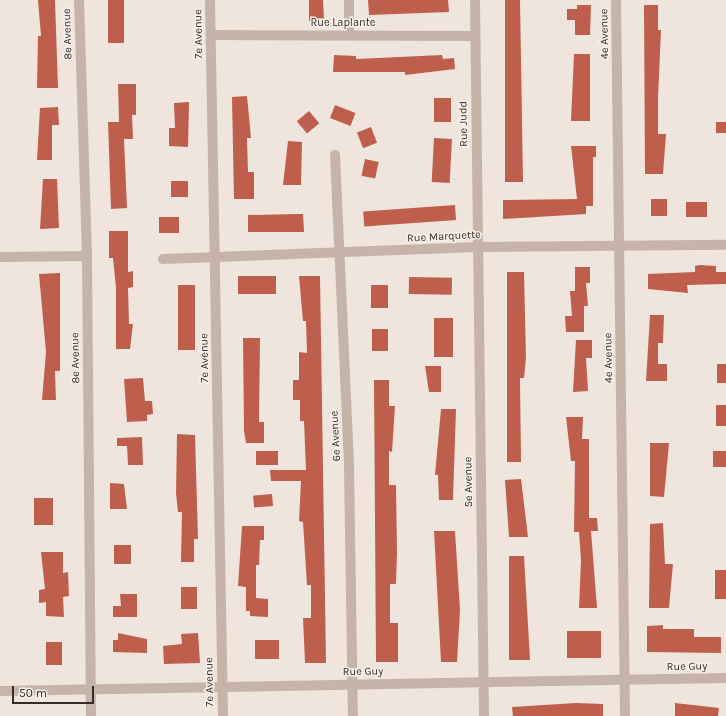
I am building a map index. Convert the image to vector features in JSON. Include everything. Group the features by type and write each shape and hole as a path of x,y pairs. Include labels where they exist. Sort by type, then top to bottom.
{"street":[{"name":"8e Avenue","path":"79,0 87,256 91,716"},
{"name":"7e Avenue","path":"210,0 223,716"},
{"path":"349,0 349,34"},
{"name":"Rue Judd","path":"475,0 478,247"},
{"name":"4e Avenue","path":"616,0 620,246 624,716"},
{"name":"Rue Laplante","path":"211,35 349,34 475,36"},
{"name":"6e Avenue","path":"335,155 349,468 353,716"},
{"name":"Rue Marquette","path":"163,259 339,255 478,247 726,245"},
{"name":"5e Avenue","path":"478,247 484,716"},
{"path":"0,257 87,256"},
{"name":"Rue Guy","path":"0,691 726,678"}],"building":[{"path":"38,0 55,0 58,88 37,88 38,36 41,36"},
{"path":"108,0 124,0 124,43 108,43"},
{"path":"309,0 323,0 324,19 309,21"},
{"path":"368,0 448,0 449,12 369,15"},
{"path":"505,0 520,0 523,182 505,182"},
{"path":"577,5 591,5 590,35 575,35 575,20 567,20 567,9 577,9"},
{"path":"644,5 658,5 658,30 661,30 658,134 666,134 663,174 645,174"},
{"path":"574,54 590,54 590,121 571,121"},
{"path":"334,55 356,56 356,59 442,55 443,59 454,58 455,69 405,75 405,72 333,72"},
{"path":"118,84 136,84 136,115 132,115 133,139 124,139 127,208 111,209 108,122 119,122"},
{"path":"247,96 251,138 247,138 248,172 254,172 254,199 234,199 232,97"},
{"path":"434,98 451,98 451,122 434,122"},
{"path":"189,102 188,147 169,146 169,128 175,128 174,103"},
{"path":"335,105 356,113 351,126 330,118"},
{"path":"58,107 59,125 52,125 52,160 37,160 40,108"},
{"path":"309,111 319,123 307,134 297,121"},
{"path":"716,122 726,122 726,133 716,133"},
{"path":"371,127 377,143 363,148 357,132"},
{"path":"434,138 452,139 450,183 432,182"},
{"path":"288,141 302,142 301,185 283,185"},
{"path":"571,146 596,146 596,157 593,157 593,206 586,206 586,214 503,219 503,200 577,199"},
{"path":"365,159 379,162 375,179 361,176"},
{"path":"43,179 57,179 59,228 40,229"},
{"path":"171,181 188,181 188,197 171,197"},
{"path":"651,199 667,199 667,216 651,216"},
{"path":"686,202 707,202 707,217 686,217"},
{"path":"455,205 456,220 364,226 363,211"},
{"path":"303,214 304,232 248,232 248,215"},
{"path":"159,217 179,217 179,233 159,233"},
{"path":"109,231 128,231 128,272 133,271 133,287 128,288 129,324 133,324 130,349 116,349 116,288 113,258 109,258"},
{"path":"695,266 716,266 716,272 726,272 726,284 687,285 688,293 648,289 648,274 695,272"},
{"path":"575,267 590,267 590,283 586,283 588,306 584,306 584,332 566,332 565,316 572,316 570,291 575,291"},
{"path":"507,272 524,272 526,358 524,378 520,378 521,462 507,462"},
{"path":"60,273 60,371 55,371 56,400 42,400 46,352 39,274"},
{"path":"238,276 276,276 276,294 238,294"},
{"path":"299,276 320,276 326,663 305,663 303,618 311,618 311,585 307,585 303,522 299,521 301,481 271,481 270,470 306,470 304,421 300,421 300,400 293,400 293,380 299,380 299,352 307,353 306,321 303,321"},
{"path":"409,277 452,278 452,295 409,294"},
{"path":"178,285 195,285 195,350 178,350"},
{"path":"371,285 388,285 388,308 371,308"},
{"path":"650,315 664,315 663,343 658,343 658,364 667,364 667,381 646,381"},
{"path":"434,318 453,318 453,357 434,357"},
{"path":"372,329 388,329 388,351 372,351"},
{"path":"243,338 260,338 259,422 264,422 264,443 246,443 244,431"},
{"path":"576,340 592,340 592,358 586,358 588,391 573,392"},
{"path":"717,364 726,364 726,383 717,383"},
{"path":"425,366 441,366 441,392 429,392"},
{"path":"143,378 145,401 152,401 153,414 147,415 147,421 127,422 124,379"},
{"path":"374,380 389,380 389,406 395,406 392,452 389,451 389,485 396,485 397,552 396,584 390,584 390,623 398,623 398,662 376,662"},
{"path":"716,405 726,405 726,426 716,426"},
{"path":"441,409 456,409 453,500 439,500 438,475 435,475"},
{"path":"566,417 583,417 582,439 589,439 589,518 597,518 598,531 591,531 597,608 579,608 581,560 579,532 574,532 575,461 571,461"},
{"path":"177,434 195,435 198,539 194,539 194,562 181,562 182,512 178,512 176,493"},
{"path":"142,437 143,465 128,465 127,446 117,446 117,438"},
{"path":"650,443 669,443 664,497 650,496"},
{"path":"256,451 278,451 278,465 256,465"},
{"path":"713,451 726,451 726,467 713,467"},
{"path":"521,479 528,537 509,537 505,480"},
{"path":"110,483 124,484 127,509 110,509"},
{"path":"272,494 273,506 254,508 253,496"},
{"path":"34,498 53,498 53,525 34,525"},
{"path":"663,523 665,564 673,564 669,608 649,608 650,524"},
{"path":"242,526 264,526 264,540 260,540 259,565 256,565 256,598 268,599 268,617 250,616 250,611 246,611 246,587 238,586"},
{"path":"434,531 455,531 460,610 457,662 441,662"},
{"path":"114,545 131,545 131,564 114,564"},
{"path":"41,552 63,552 63,573 68,572 69,596 63,597 64,617 46,616 46,602 39,603 39,590 45,589"},
{"path":"509,556 524,556 530,660 509,660"},
{"path":"715,570 726,570 726,599 715,599"},
{"path":"181,587 197,587 197,609 181,609"},
{"path":"120,594 137,594 137,617 113,617 113,606 121,606"},
{"path":"663,625 663,629 694,629 694,637 721,637 721,653 647,652 647,626"},
{"path":"567,631 601,631 601,658 567,658"},
{"path":"118,633 147,639 147,653 113,652 113,640 118,640"},
{"path":"198,633 200,663 164,664 163,646 182,644 181,634"},
{"path":"255,640 279,640 279,659 255,659"},
{"path":"46,642 62,642 62,665 46,665"},
{"path":"576,703 603,704 603,716 513,716 512,707"},
{"path":"675,703 719,708 718,716 675,716"}]}
